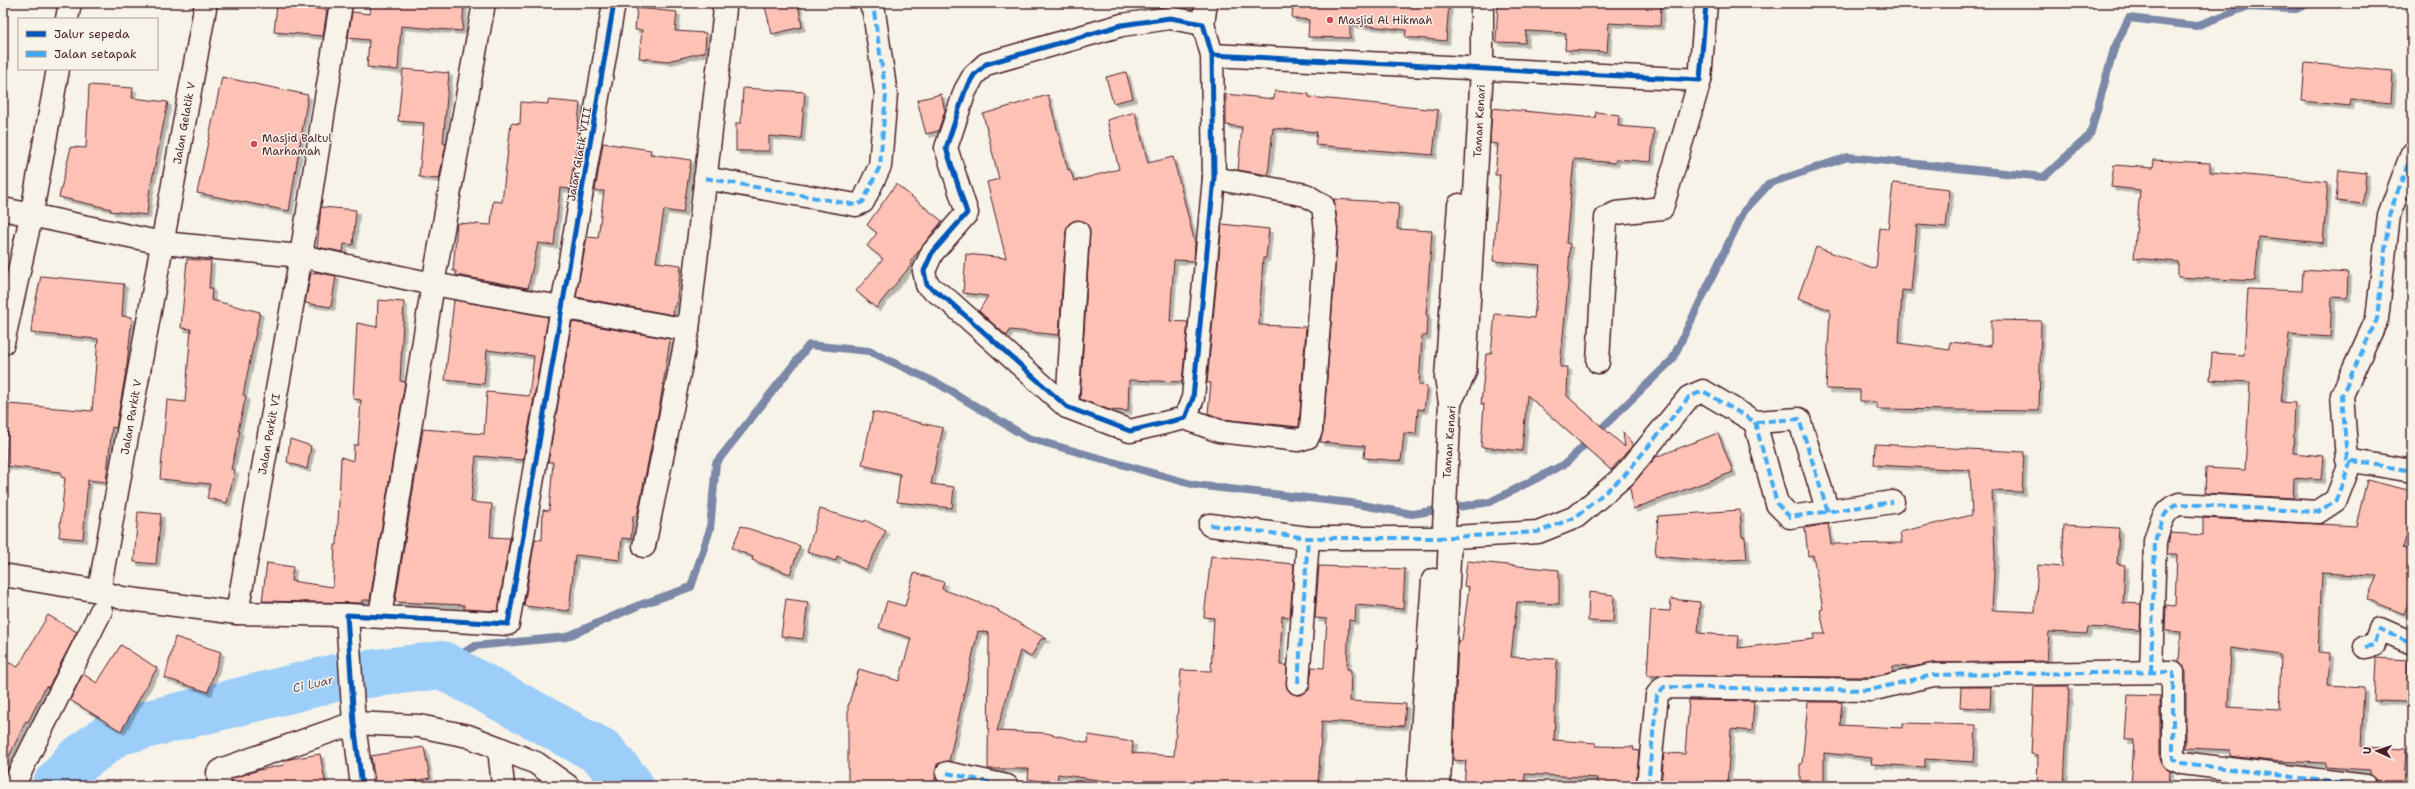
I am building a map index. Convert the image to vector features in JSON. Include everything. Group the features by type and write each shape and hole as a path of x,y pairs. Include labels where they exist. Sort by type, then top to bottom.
{"street":[{"path":"67,18 70,3"},
{"name":"Jalan Gelatik V","path":"162,243 206,3"},
{"name":"Jalan Parkit VI","path":"237,613 301,256 341,3"},
{"path":"3,575 100,601 122,598 237,613 380,616 433,284 484,3"},
{"name":"Jalan Glatik VIII","path":"380,616 508,624 614,3"},
{"path":"644,546 688,330 725,9 722,3"},
{"path":"705,178 856,205 863,202 880,166 886,94 874,12 870,3"},
{"path":"1185,418 1193,398 1214,178 1212,55 1203,24 1206,3"},
{"name":"Taman Kenari","path":"1439,786 1444,532 1450,403 1446,377 1482,3"},
{"path":"1598,362 1606,218 1616,213 1662,208 1700,80 1706,3"},
{"path":"1203,24 1170,18 1122,25 986,64 974,75 965,91 946,148 967,213 932,254 924,271 927,285 949,301 1067,407 1130,431 1185,418 1220,431 1298,440 1308,436 1311,430 1326,230 1323,206 1306,194 1214,178"},
{"path":"1212,55 1700,80"},
{"path":"3,343 31,216 58,70"},
{"path":"2412,153 2389,215 2377,318 2342,395 2347,460 2412,471"},
{"path":"3,209 162,243 301,256 433,284 688,330"},
{"path":"1067,407 1078,232"},
{"name":"Jalan Parkit V","path":"13,786 100,601 162,243"},
{"path":"1210,525 1308,538 1444,532 1538,532 1576,517 1624,476 1689,397 1703,391 1756,422 1799,419 1828,512"},
{"path":"1756,422 1777,504 1790,517 1893,502"},
{"path":"2151,672 2154,541 2161,521 2170,507 2179,504 2318,512 2336,500 2351,461"},
{"path":"1418,786 1444,532"},
{"path":"1298,683 1308,538"},
{"path":"347,615 353,719 362,786"},
{"path":"2365,647 2374,645 2380,629 2412,644"},
{"path":"1648,786 1657,695 1664,687 1870,690 1933,675 2151,672 2173,672 2173,760 2177,762 2366,786"},
{"path":"219,786 218,774 223,769 353,719 419,726 468,736 536,763 568,786"},
{"path":"499,748 503,786"},
{"path":"947,773 1007,786"}],"building":[{"path":"371,3 464,4 462,31 401,26 398,70 367,67 369,40 348,38 352,12 370,14"},
{"path":"764,3 798,3 802,27 772,34"},
{"path":"1293,3 1449,3 1446,41 1405,37 1406,30 1350,24 1350,38 1308,37 1309,20 1292,18"},
{"path":"1498,3 1661,3 1660,26 1609,23 1607,52 1565,50 1566,33 1526,31 1525,43 1496,42"},
{"path":"277,5 327,10 323,36 274,32"},
{"path":"637,8 677,12 675,31 706,33 705,52 668,61 639,58 642,30 635,30"},
{"path":"2305,63 2393,71 2391,103 2351,99 2350,106 2302,101"},
{"path":"403,69 449,73 443,143 446,144 439,179 419,177 424,123 398,121"},
{"path":"1126,72 1133,98 1113,103 1106,77"},
{"name":"Masjid Baitul Marhamah","path":"222,77 308,95 289,211 197,193"},
{"path":"89,85 133,88 132,98 168,102 149,194 147,215 110,211 111,209 59,197 71,147 86,148"},
{"path":"743,88 805,92 801,139 769,136 769,151 736,151 736,123 741,123"},
{"path":"1275,91 1309,94 1309,97 1438,110 1433,155 1315,145 1317,132 1273,128 1268,175 1238,170 1242,127 1226,125 1226,94 1274,99"},
{"path":"941,94 945,111 938,131 926,134 917,100"},
{"path":"1048,95 1068,170 1070,169 1074,181 1119,169 1107,120 1135,112 1148,163 1173,157 1195,243 1194,261 1174,260 1170,321 1188,322 1182,382 1129,380 1128,411 1110,410 1080,399 1090,233 1085,222 1073,221 1066,231 1059,335 1010,330 1007,336 979,311 988,296 963,293 966,254 1006,258 987,182 999,179 983,114"},
{"path":"548,100 580,103 577,132 579,132 570,189 560,188 554,245 538,243 528,288 456,275 456,271 453,271 457,223 491,225 493,201 502,202 511,123 520,124 521,102 548,104"},
{"path":"1492,108 1595,118 1596,112 1619,115 1618,126 1654,129 1651,162 1616,159 1615,163 1574,159 1566,243 1570,244 1568,284 1560,367 1568,367 1567,396 1625,447 1623,432 1633,445 1611,470 1527,395 1522,451 1481,447 1484,404 1481,404 1486,354 1491,354 1495,314 1534,318 1540,265 1493,261 1500,175 1495,175 1498,144 1490,143"},
{"path":"603,143 651,150 650,154 691,160 683,213 664,210 656,262 681,265 676,306 674,306 673,315 576,297 587,237 598,238 604,191 595,191"},
{"path":"2154,160 2210,163 2210,172 2328,182 2323,243 2259,237 2255,281 2178,277 2178,262 2134,258 2140,190 2111,187 2114,165 2153,168"},
{"path":"2339,170 2366,173 2363,204 2336,201"},
{"path":"1893,183 1950,189 1946,227 1917,225 1911,291 1902,290 1899,343 1950,350 1950,342 1991,346 1991,320 2041,321 2039,411 1877,409 1877,402 1860,401 1860,390 1826,389 1830,310 1798,298 1816,247 1876,269 1880,228 1888,229"},
{"path":"896,184 942,221 910,262 912,264 876,308 856,291 883,259 867,246 877,233 867,225"},
{"path":"1334,199 1399,203 1397,229 1432,231 1426,315 1428,316 1427,336 1422,336 1419,385 1427,386 1424,410 1418,409 1416,434 1404,433 1401,461 1364,458 1365,446 1320,442 1323,431 1338,231"},
{"path":"321,207 356,210 353,245 344,244 343,252 317,247"},
{"path":"1222,224 1269,229 1266,258 1263,258 1259,325 1306,327 1299,427 1222,419 1208,413 1211,383 1207,383"},
{"path":"187,259 211,261 209,288 212,288 211,300 260,312 243,395 246,396 231,469 235,470 227,503 207,498 210,484 160,479 167,400 185,402 191,329 181,328"},
{"path":"2303,270 2348,273 2347,298 2332,297 2330,337 2289,334 2281,402 2295,403 2293,453 2323,456 2321,480 2294,478 2293,498 2205,493 2206,468 2245,470 2250,382 2210,380 2212,353 2244,355 2248,289 2302,291"},
{"path":"315,272 336,276 331,307 305,303 311,273 315,274"},
{"path":"41,276 124,284 122,316 132,317 127,365 116,428 112,427 106,482 88,480 83,539 59,537 65,478 61,477 61,472 6,466 9,404 92,411 98,339 31,333 33,313"},
{"path":"378,300 404,302 400,381 405,382 370,600 362,600 362,603 262,601 267,563 293,567 291,581 333,587 335,545 337,545 341,457 353,461 354,445 358,445 361,400 353,399 357,323 377,327"},
{"path":"454,300 548,317 523,460 476,456 471,502 492,504 490,537 510,538 498,611 464,609 464,605 395,602 423,429 484,434 487,392 529,396 534,356 487,350 484,384 445,380"},
{"path":"572,322 670,339 660,404 637,516 633,516 631,539 622,538 620,560 575,555 569,611 524,606 535,539 542,540 543,510 549,511 553,462 548,462"},
{"path":"873,412 943,428 931,484 954,487 952,508 897,502 900,474 862,465"},
{"path":"1718,433 1733,472 1633,509 1630,487 1656,457"},
{"path":"290,439 311,446 307,469 287,462"},
{"path":"1875,444 2024,452 2022,492 1992,491 1995,554 1992,610 2035,612 2038,565 2062,567 2064,525 2119,528 2117,564 2125,565 2123,603 2141,604 2140,630 2088,627 2087,634 2049,632 2047,661 1933,663 1912,667 1893,666 1893,672 1869,677 1647,676 1651,610 1670,611 1671,599 1700,602 1698,633 1739,636 1738,648 1814,639 1814,634 1825,634 1820,610 1823,609 1813,555 1808,556 1805,528 1828,524 1831,544 1902,543 1900,532 1972,515 1970,470 1874,465"},
{"path":"2367,480 2412,491 2412,514 2403,548 2412,551 2412,592 2404,614 2367,599 2377,576 2322,573 2318,652 2330,653 2328,686 2364,688 2361,747 2406,749 2404,783 2378,781 2370,774 2370,770 2325,767 2325,763 2271,761 2230,756 2230,750 2186,748 2186,672 2179,661 2181,632 2165,631 2166,605 2175,606 2177,554 2167,554 2170,533 2203,535 2203,518 2356,526","holes":["2231,648 2281,655 2279,710 2228,707"]},
{"path":"820,509 864,522 865,520 886,531 866,570 837,556 836,561 807,552"},
{"path":"1740,510 1742,537 1745,537 1747,559 1707,561 1655,556 1658,516"},
{"path":"138,512 161,514 156,564 134,562"},
{"path":"741,526 800,546 790,574 752,560 753,557 732,548"},
{"path":"1211,556 1294,564 1290,617 1282,616 1280,665 1287,665 1287,688 1291,693 1298,695 1309,690 1312,667 1324,668 1327,619 1315,618 1319,566 1405,569 1403,609 1356,605 1355,621 1349,620 1347,669 1351,670 1350,701 1406,704 1404,726 1322,721 1318,786 1137,786 1058,774 1057,784 1028,779 1029,769 988,769 989,633 978,631 949,761 937,764 934,786 848,786 848,706 859,669 899,681 911,638 879,628 887,601 905,606 914,573 944,582 942,589 999,610 998,611 1047,639 1041,639 1031,657 1020,651 997,731 1046,733 1088,743 1089,735 1133,742 1132,753 1174,756 1181,670 1211,671 1214,618 1204,617"},
{"path":"1467,561 1559,570 1559,604 1517,602 1511,657 1557,659 1554,740 1596,743 1596,746 1634,747 1633,750 1639,751 1636,786 1598,786 1598,778 1525,774 1524,786 1464,786 1466,761 1453,760 1458,641 1462,640 1469,587 1464,586"},
{"path":"1589,592 1614,595 1613,622 1588,621"},
{"path":"786,599 808,602 803,639 781,636"},
{"path":"48,615 77,632 48,688 46,686 28,722 26,721 3,769 3,660 18,667"},
{"path":"175,637 221,652 208,692 165,678"},
{"path":"121,645 157,668 121,731 70,700 83,674 97,683"},
{"path":"2376,658 2408,660 2406,702 2374,701"},
{"path":"2034,686 2069,686 2064,786 2037,786 2038,755 2031,754"},
{"path":"1961,687 1991,687 1990,709 1960,707"},
{"path":"2128,695 2160,696 2160,759 2163,766 2170,771 2169,786 2131,786 2134,740 2125,740"},
{"path":"1689,700 1754,701 1752,731 1731,729 1727,786 1661,786 1664,753 1685,754"},
{"path":"1808,702 1842,702 1840,725 1903,728 1903,723 1976,725 1974,762 1925,759 1925,767 1871,764 1872,758 1824,753 1824,786 1800,786 1800,764 1802,764"},
{"path":"424,747 430,778 389,786 376,786 371,756"},
{"path":"320,754 326,786 232,786 231,779 259,770 284,765 283,761 290,759"}],"waterway":[{"path":"442,665 475,646 566,637 637,606 691,587 710,529 716,463 809,345 869,351 939,384 1028,438 1195,485 1351,503 1412,514 1490,502 1565,464 1672,360 1744,211 1770,183 1848,157 2044,177 2090,135 2114,49 2129,18 2196,26 2246,7 2296,9 2309,3"},
{"name":"Ci Luar","path":"56,786 76,762 116,732 335,678 442,665 602,752 630,786"}],"marked path":[{"path":"705,178 856,205 863,202 880,166 886,94 874,12 870,3"},
{"path":"2412,153 2389,215 2377,319 2342,395 2347,460 2412,471"},
{"path":"1210,525 1308,538 1437,538 1538,532 1576,517 1624,476 1689,397 1703,391 1755,422 1799,419 1828,512"},
{"path":"1755,422 1777,504 1790,517 1893,502"},
{"path":"2151,672 2155,541 2160,524 2165,514 2179,504 2318,512 2336,500 2351,461"},
{"path":"1298,683 1308,538"},
{"path":"2365,647 2374,645 2380,629 2412,643"},
{"path":"1648,786 1657,695 1664,687 1870,690 1933,675 2173,672 2173,759 2182,763 2366,786"},
{"path":"947,773 1007,786"}],"cycle path":[{"path":"362,786 354,723 347,615 508,624 614,3"},
{"path":"1212,55 1203,24 1170,18 1122,25 986,64 974,75 965,91 946,148 967,213 932,253 924,271 927,285 949,301 1067,407 1130,431 1185,418 1193,398 1214,178 1212,55 1700,80 1706,3"}],"place":[{"name":"Masjid Al Hikmah","path":"1330,20"},
{"name":"Masjid Baitul Marhamah","path":"254,144"}]}
